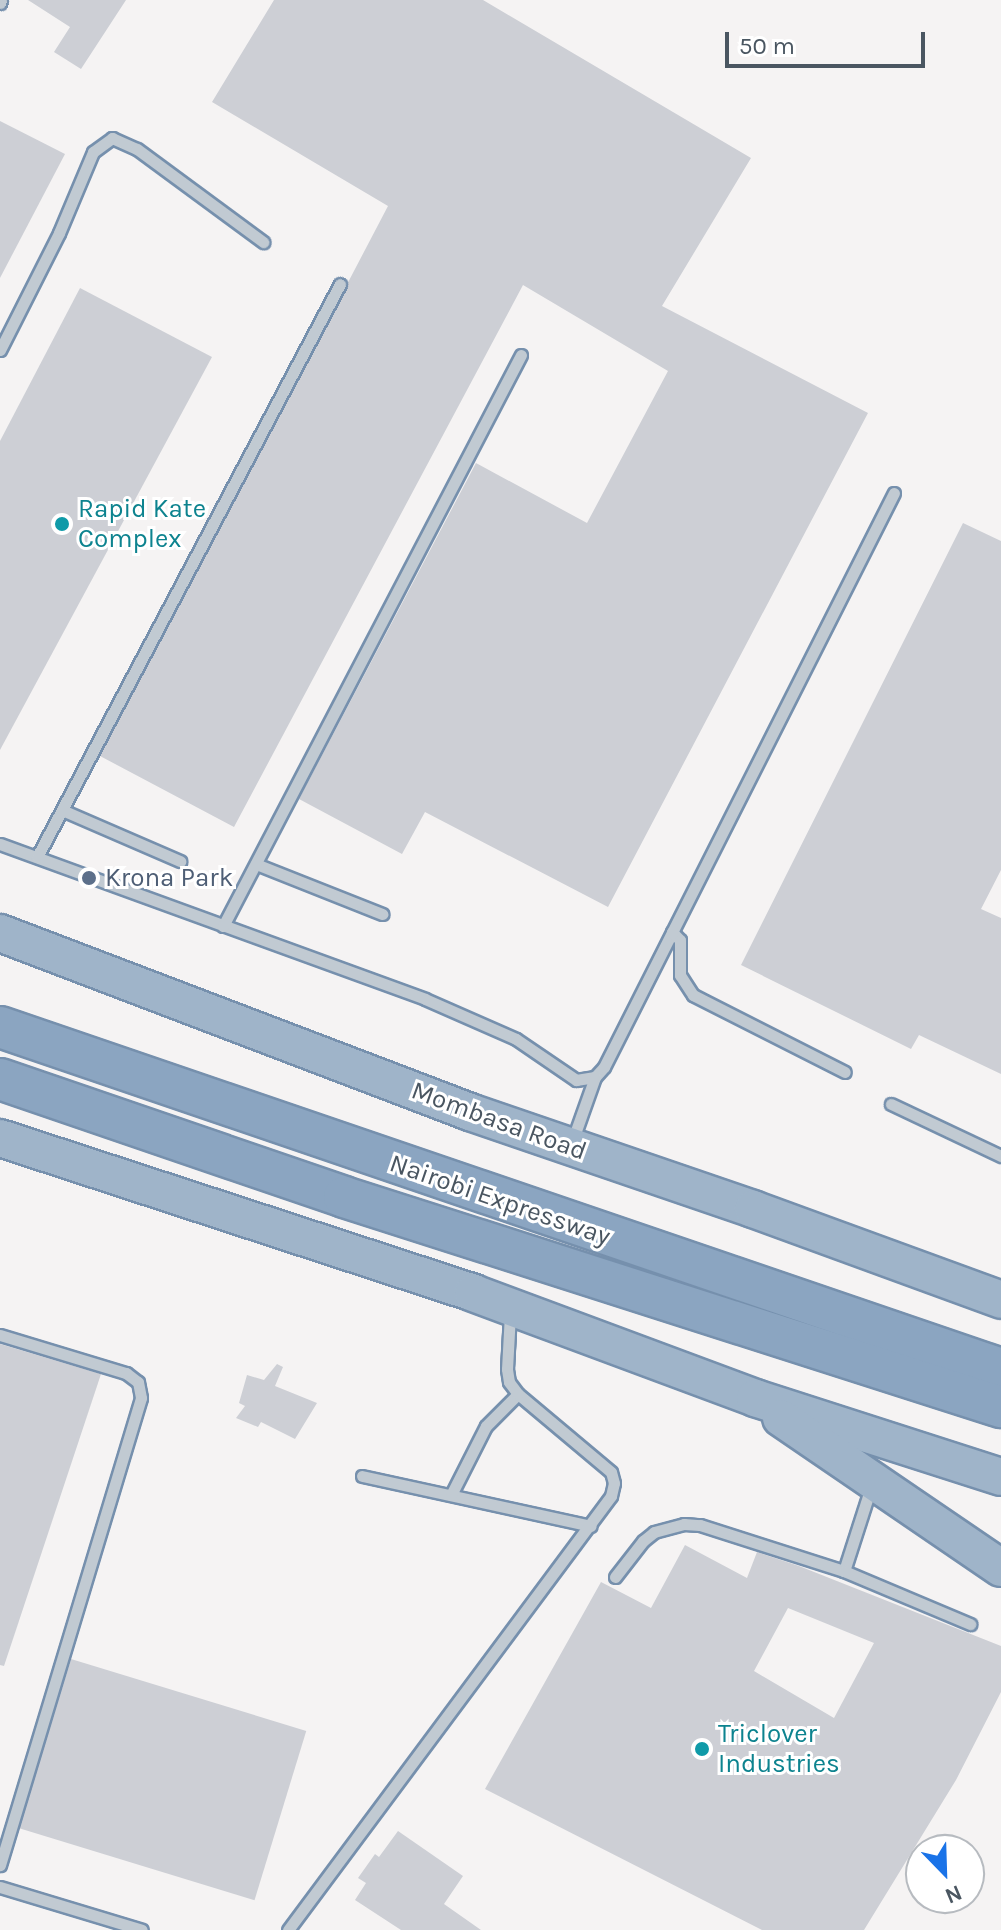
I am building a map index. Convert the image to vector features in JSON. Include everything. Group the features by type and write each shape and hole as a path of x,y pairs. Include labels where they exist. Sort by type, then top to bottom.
{"highway":[{"name":"Mombasa Road","path":"0,933 455,1107 1001,1300"},
{"name":"Nairobi Expressway","path":"0,1027 1001,1369"},
{"name":"Nairobi Expressway","path":"0,1079 344,1197 1001,1407"},
{"path":"0,1138 510,1306 755,1398 1001,1477"},
{"path":"755,1398 1001,1568"}],"lane":[{"path":"0,350 59,233 93,152 112,138 137,149 263,242"},
{"path":"37,857 340,284"},
{"path":"223,926 521,355"},
{"path":"570,1147 595,1077 604,1067 894,493"},
{"path":"62,810 180,861"},
{"path":"0,844 425,999 516,1039 576,1080 595,1077"},
{"path":"256,864 382,914"},
{"path":"672,932 680,940 680,975 693,995 845,1072"},
{"path":"891,1104 1001,1156"},
{"path":"288,1930 611,1496 614,1483 611,1472 518,1394 509,1382 510,1306"},
{"path":"0,1335 126,1373 138,1382 141,1398 0,1865"},
{"path":"451,1495 486,1426 518,1394"},
{"path":"362,1476 591,1526"},
{"path":"844,1571 873,1482"},
{"path":"615,1577 643,1541 668,1526 700,1525 844,1571 970,1624"},
{"path":"0,1887 142,1930"}],"building":[{"path":"28,0 126,0 81,69 54,52 70,27"},
{"path":"274,0 483,0 751,158 662,306 868,413 608,907 425,812 402,854 299,799 476,463 587,523 668,371 523,285 234,827 100,756 388,206 212,102"},
{"path":"0,121 65,154 0,278"},
{"name":"Rapid Kate Complex","path":"80,288 212,357 0,750 0,441"},
{"path":"963,523 1001,541 1001,870 981,909 1001,918 1001,1074 919,1035 911,1049 741,965"},
{"path":"0,1344 101,1374 4,1666 0,1665"},
{"path":"277,1364 283,1367 275,1386 317,1403 295,1439 261,1422 258,1427 236,1418 245,1406 239,1403 247,1375 264,1380"},
{"name":"Triclover Industries","path":"685,1545 747,1578 757,1552 1001,1646 1001,1692 956,1780 923,1834 905,1834 905,1863 864,1930 762,1930 485,1789 601,1582 651,1608","holes":["788,1608 874,1643 834,1718 754,1671"]},
{"path":"71,1659 306,1731 255,1900 19,1828"},
{"path":"398,1831 463,1876 444,1904 481,1930 401,1930 355,1900 366,1883 358,1878 375,1854 379,1857"}],"place":[{"name":"Rapid Kate Complex","path":"62,524"},
{"name":"Krona Park","path":"89,878"},
{"name":"Triclover Industries","path":"702,1749"}]}
